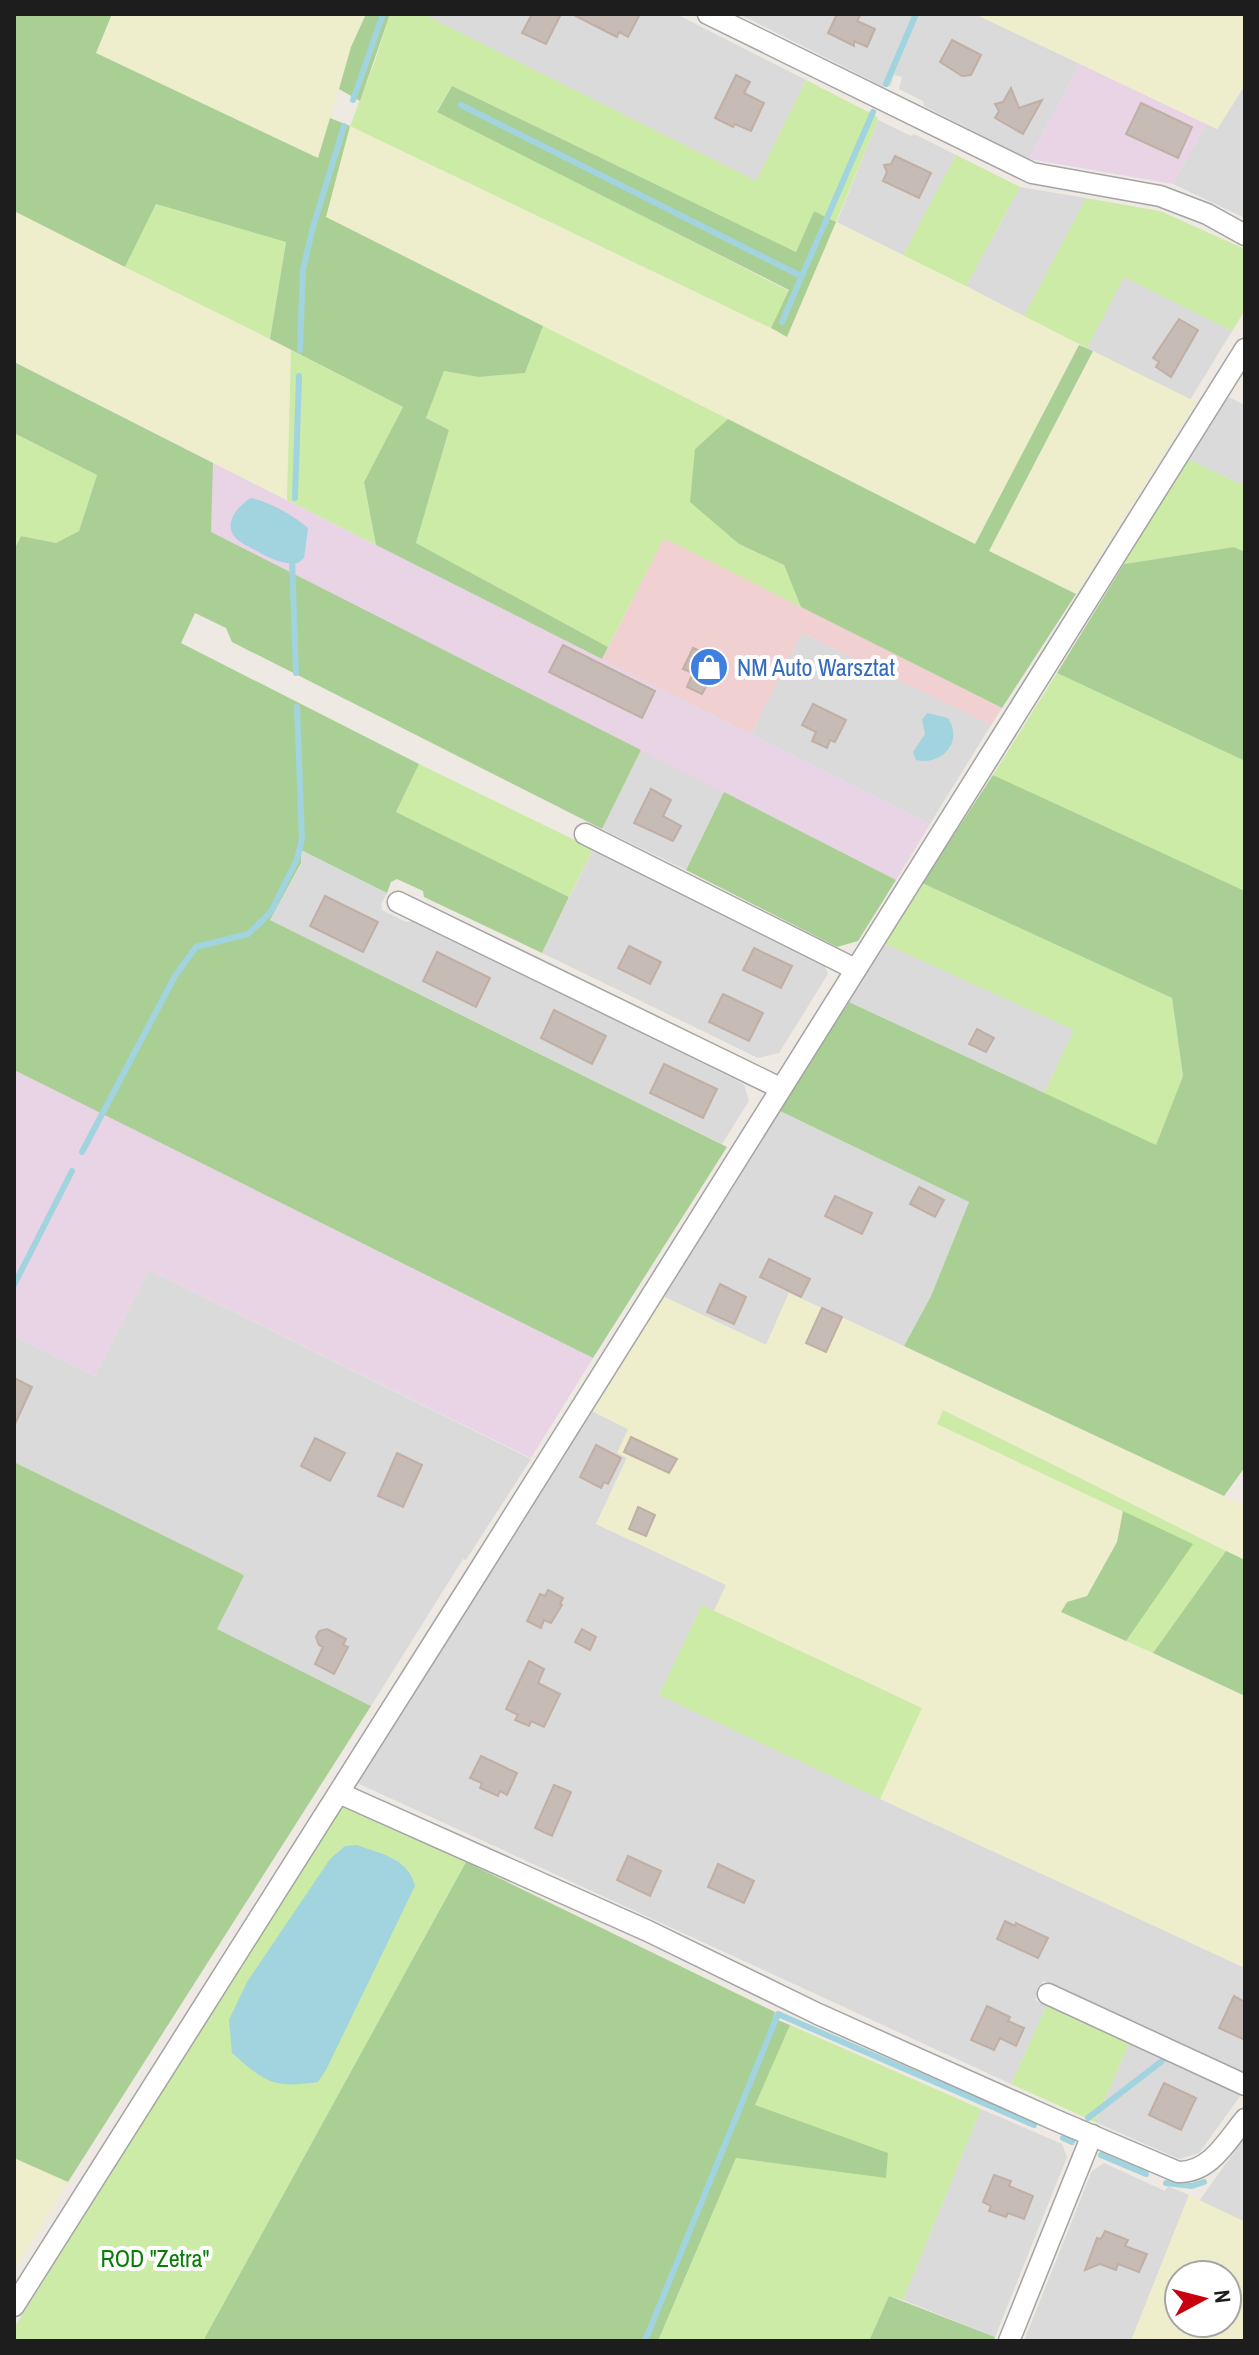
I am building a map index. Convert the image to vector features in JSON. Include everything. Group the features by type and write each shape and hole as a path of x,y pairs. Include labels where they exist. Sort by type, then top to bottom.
{"street":[{"path":"708,14 1032,173 1160,196 1207,214 1245,235"},
{"path":"14,2306 1245,349"},
{"path":"585,834 855,969"},
{"path":"398,902 780,1088"},
{"path":"339,1793 648,1931 818,2014 1178,2172 1201,2168 1245,2119"},
{"path":"1048,1994 1245,2085"},
{"path":"1009,2341 1092,2135"}],"shaded area":[{"path":"423,14 676,14 806,80 756,181"},
{"path":"739,14 975,14 1080,64 1029,159 924,106 923,101 899,89 902,77 894,75 891,86 884,87"},
{"path":"1080,64 1206,124 1173,184 1029,159"},
{"path":"1245,85 1245,218 1173,184 1206,124 1217,129"},
{"path":"878,120 956,155 903,255 837,222"},
{"path":"1020,187 1086,198 1024,316 966,286"},
{"path":"1124,276 1232,331 1190,400 1087,348"},
{"path":"14,362 930,824 896,880 14,433"},
{"path":"1226,396 1245,405 1245,486 1187,459"},
{"path":"664,538 1002,708 991,725 802,633 751,734 602,659"},
{"path":"802,633 991,725 930,824 751,734"},
{"path":"641,750 724,792 686,870 602,829"},
{"path":"593,849 825,966 828,974 779,1053 758,1058 542,953"},
{"path":"301,850 387,893 381,904 382,910 406,922 413,921 744,1084 749,1101 722,1144 270,920 301,864"},
{"path":"883,943 1074,1030 1044,1093 849,1002"},
{"path":"14,1070 593,1358 531,1458 149,1270 95,1376 14,1336"},
{"path":"778,1110 969,1202 931,1296 904,1346 789,1293 766,1345 656,1293"},
{"path":"149,1270 531,1459 466,1560 463,1559 371,1706 216,1629 244,1577 242,1574 14,1462 14,1336 95,1376"},
{"path":"586,1408 628,1429 627,1458 596,1524 727,1585 714,1611 702,1605 659,1695 1245,1968 1245,2075 1043,1981 1035,2000 1047,2005 1011,2084 355,1782"},
{"path":"1129,2043 1241,2095 1199,2153 1179,2159 1095,2122"},
{"path":"981,2109 1062,2144 1067,2157 995,2337 903,2300"},
{"path":"1245,2137 1245,2222 1199,2201"},
{"path":"1104,2163 1165,2191 1168,2186 1189,2195 1131,2341 1024,2341 1092,2171"}],"green space":[{"path":"14,14 112,14 96,53 318,158 330,118 350,126 326,217 543,326 525,373 479,377 444,371 426,418 449,430 416,543 608,647 602,659 376,545 364,482 403,407 270,339 286,242 156,204 125,267 14,211"},
{"path":"112,14 366,14 351,48 319,158 95,53"},
{"path":"366,14 390,14 360,101 339,89 351,47"},
{"path":"390,14 423,14 756,181 806,80 876,116 878,120 836,222 814,211 796,252 452,86 437,111 789,291 771,328 350,126"},
{"path":"975,14 1245,14 1245,85 1217,129"},
{"path":"452,86 796,252 814,211 836,222 787,337 771,328 789,290 437,112"},
{"path":"350,126 787,336 836,222 1079,345 975,544 325,217"},
{"path":"956,155 1020,187 966,286 903,255"},
{"path":"1086,198 1160,211 1245,249 1245,310 1232,331 1124,277 1087,348 1024,316"},
{"path":"156,204 286,242 270,339 125,267"},
{"path":"14,211 291,350 287,500 14,362"},
{"path":"543,326 728,419 695,449 739,544 784,565 801,607 664,538 608,647 416,543 449,430 426,418 444,371 479,377 525,373"},
{"path":"1079,345 1093,351 989,551 1076,594 1002,708 801,607 784,565 739,544 690,502 695,449 728,419 975,544"},
{"path":"291,350 403,407 364,482 376,545 287,500"},
{"path":"1093,351 1196,402 1076,594 989,551"},
{"path":"14,362 213,463 211,532 641,750 602,829 232,642 226,628 195,613 181,643 419,764 396,812 569,897 542,953 424,897 423,891 397,879 391,882 387,893 301,850 301,863 270,920 727,1147 593,1358 14,1070 14,550 21,536 56,543 79,531 97,475 14,433"},
{"path":"14,433 97,475 79,531 56,543 21,536 14,550"},
{"path":"1187,459 1245,486 1245,552 1234,547 1124,564"},
{"path":"1234,547 1245,552 1245,761 1057,673 1124,564"},
{"path":"1057,673 1245,761 1245,891 993,775"},
{"path":"419,764 593,849 569,897 396,812"},
{"path":"993,775 1245,891 1245,1467 1224,1496 904,1346 931,1296 969,1202 778,1110 849,1002 1156,1145 1183,1076 1172,998 922,883"},
{"path":"724,792 896,880 858,941 837,947 686,870"},
{"path":"922,883 1172,998 1183,1076 1156,1146 1044,1093 1074,1030 883,943"},
{"path":"656,1293 766,1345 789,1293 1245,1506 1245,1560 944,1410 937,1423 1123,1511 1117,1542 1087,1596 1067,1602 1062,1612 1245,1696 1245,1968 880,1799 921,1707 714,1611 726,1585 596,1524 627,1458 617,1453 628,1429 586,1408"},
{"path":"943,1410 1226,1551 1153,1653 1126,1641 1192,1544 937,1424"},
{"path":"14,1462 242,1574 244,1576 217,1629 371,1706 68,2182 14,2158"},
{"path":"1123,1511 1193,1544 1126,1641 1061,1612 1067,1602 1087,1596 1117,1542"},
{"path":"1226,1551 1245,1560 1245,1696 1153,1653"},
{"path":"702,1605 922,1708 880,1799 659,1695"},
{"name":"ROD \"Zetra\"","path":"343,1804 466,1862 203,2341 14,2341 14,2328"},
{"path":"466,1862 775,2012 773,2018 790,2025 755,2105 888,2153 886,2178 736,2158 658,2341 203,2341"},
{"path":"1047,2005 1129,2043 1095,2122 1011,2084"},
{"path":"790,2025 981,2109 903,2300 889,2296 869,2341 658,2341 736,2158 886,2177 887,2153 754,2105"},
{"path":"14,2158 68,2182 14,2270"},
{"path":"1189,2195 1245,2222 1245,2341 1131,2341 1163,2260 1163,2339 1243,2339 1243,2259 1164,2259"},
{"path":"889,2296 995,2337 994,2341 869,2341"}],"water":[{"path":"251,498 281,510 308,528 304,558 298,563 271,558 233,535 233,517"},
{"path":"927,713 948,718 953,736 941,756 925,761 916,760 913,752 925,734 922,720"},
{"path":"357,1845 400,1863 415,1886 318,2082 280,2084 270,2081 232,2053 229,2020 247,1982 330,1859 345,1846"}],"building":[{"path":"532,14 561,14 546,44 522,33"},
{"path":"572,14 640,14 628,37 619,32 617,37"},
{"path":"837,14 861,14 857,21 875,29 867,47 854,41 854,46 828,33"},
{"path":"952,40 981,55 971,75 962,76 940,62"},
{"path":"736,75 750,82 744,93 764,103 751,131 715,118"},
{"path":"1011,88 1019,108 1042,100 1023,134 995,118 999,111 995,104 1003,102"},
{"path":"1141,103 1192,127 1178,158 1126,134"},
{"path":"895,156 931,173 919,198 883,181 887,172 884,165 891,164"},
{"path":"1179,319 1198,330 1171,377 1156,367 1159,362 1153,358"},
{"path":"563,645 655,691 642,718 549,672"},
{"path":"693,648 721,661 702,694 687,687 693,673 683,669"},
{"path":"813,704 846,720 835,742 830,740 827,748 812,741 816,732 802,725"},
{"path":"651,789 671,800 663,816 681,826 673,841 634,823"},
{"path":"325,896 378,922 363,952 310,926"},
{"path":"629,946 661,962 650,984 618,968"},
{"path":"754,948 792,966 781,988 743,970"},
{"path":"437,952 490,978 476,1007 423,981"},
{"path":"723,994 763,1013 749,1041 709,1022"},
{"path":"554,1010 606,1036 592,1064 541,1038"},
{"path":"977,1029 994,1038 986,1052 969,1044"},
{"path":"664,1064 717,1089 703,1118 650,1093"},
{"path":"919,1187 944,1200 935,1217 910,1204"},
{"path":"835,1196 872,1213 862,1234 825,1216"},
{"path":"769,1259 810,1279 801,1297 760,1277"},
{"path":"720,1284 746,1297 734,1324 707,1312"},
{"path":"822,1308 842,1317 826,1352 806,1343"},
{"path":"14,1378 32,1387 14,1426"},
{"path":"631,1437 677,1459 669,1473 624,1452"},
{"path":"315,1438 345,1453 330,1481 301,1466"},
{"path":"596,1445 621,1458 608,1484 604,1482 601,1488 580,1477"},
{"path":"397,1453 422,1465 403,1507 378,1496"},
{"path":"638,1507 655,1515 646,1536 629,1529"},
{"path":"548,1590 563,1598 562,1605 551,1623 544,1620 541,1628 527,1621 540,1594 545,1596"},
{"path":"327,1629 346,1639 343,1645 348,1647 334,1674 315,1664 323,1647 316,1637 319,1631"},
{"path":"582,1629 596,1637 590,1650 575,1642"},
{"path":"529,1661 544,1669 538,1683 560,1694 544,1727 531,1721 529,1726 515,1720 518,1715 506,1709"},
{"path":"481,1756 517,1773 507,1795 500,1791 498,1796 480,1788 482,1783 470,1778"},
{"path":"554,1785 571,1792 552,1836 535,1828"},
{"path":"628,1856 661,1871 650,1896 617,1880"},
{"path":"718,1864 754,1881 744,1903 708,1887"},
{"path":"1005,1921 1048,1938 1038,1958 997,1939"},
{"path":"1234,1996 1245,2002 1245,2040 1219,2028"},
{"path":"987,2006 1024,2028 1016,2046 1000,2038 994,2050 971,2040"},
{"path":"1164,2083 1196,2098 1181,2130 1149,2115"},
{"path":"994,2175 1011,2181 1009,2186 1033,2196 1024,2219 989,2211 991,2206 983,2202"},
{"path":"1105,2231 1128,2240 1125,2246 1147,2254 1139,2272 1118,2264 1116,2270 1100,2264 1085,2270 1097,2238 1101,2239"}],"waterway":[{"path":"353,100 383,14"},
{"path":"886,84 916,14"},
{"path":"461,105 801,276"},
{"path":"782,322 873,112"},
{"path":"300,350 303,269 344,126"},
{"path":"295,498 299,376"},
{"path":"292,558 296,673"},
{"path":"82,1152 175,976 196,947 248,934 272,910 297,859 302,839 297,707"},
{"path":"14,1285 72,1171"},
{"path":"645,2341 778,2014 1034,2125"},
{"path":"1088,2118 1162,2061"},
{"path":"1063,2138 1072,2142"},
{"path":"1101,2155 1146,2174"},
{"path":"1166,2183 1192,2186 1204,2182"}],"place":[{"name":"NM Auto Warsztat","path":"709,667"}]}
